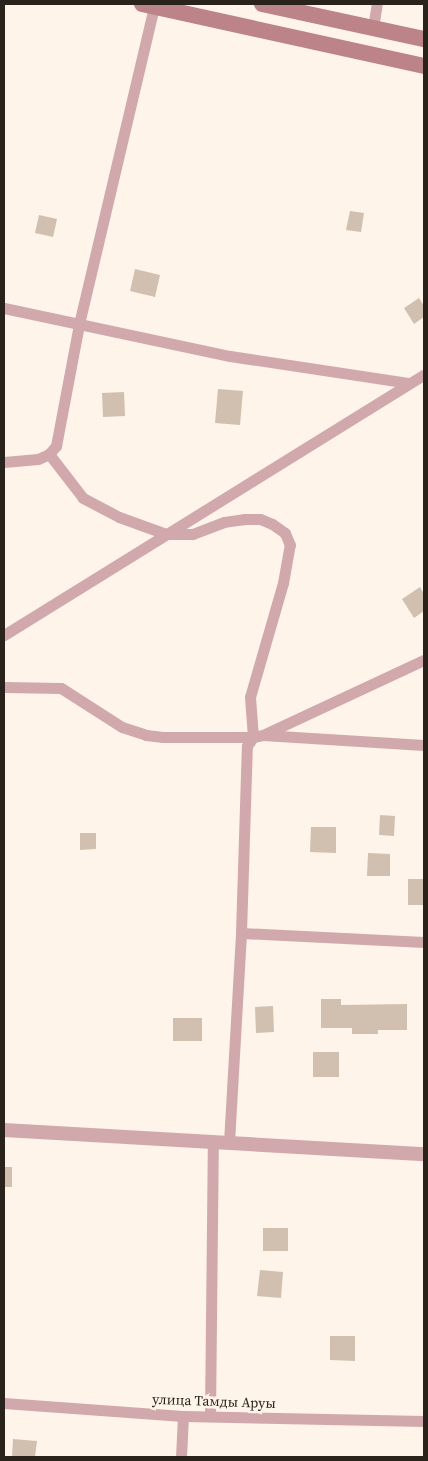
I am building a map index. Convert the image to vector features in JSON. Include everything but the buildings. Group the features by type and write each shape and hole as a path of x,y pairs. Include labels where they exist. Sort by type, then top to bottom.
{"main road":[{"path":"262,4 424,39"},
{"path":"148,5 424,66"}],"street":[{"path":"373,28 377,4"},
{"path":"4,462 38,459 49,454 56,446 148,5"},
{"path":"4,308 230,356 408,383"},
{"path":"4,635 408,383 424,375"},
{"path":"49,454 83,498 119,517 166,534 192,534 224,522 260,519 272,524 285,533 290,545 283,583 250,697 258,736"},
{"path":"229,1142 241,933 247,746 258,736 424,660"},
{"path":"4,687 61,688 122,727 146,735 163,737 258,736 424,745"},
{"path":"241,933 424,942"},
{"path":"4,1130 424,1154"},
{"path":"210,1416 213,1141"},
{"name":"улица Тамды Аруы","path":"4,1403 183,1416 424,1421"},
{"path":"181,1457 183,1416"}]}
